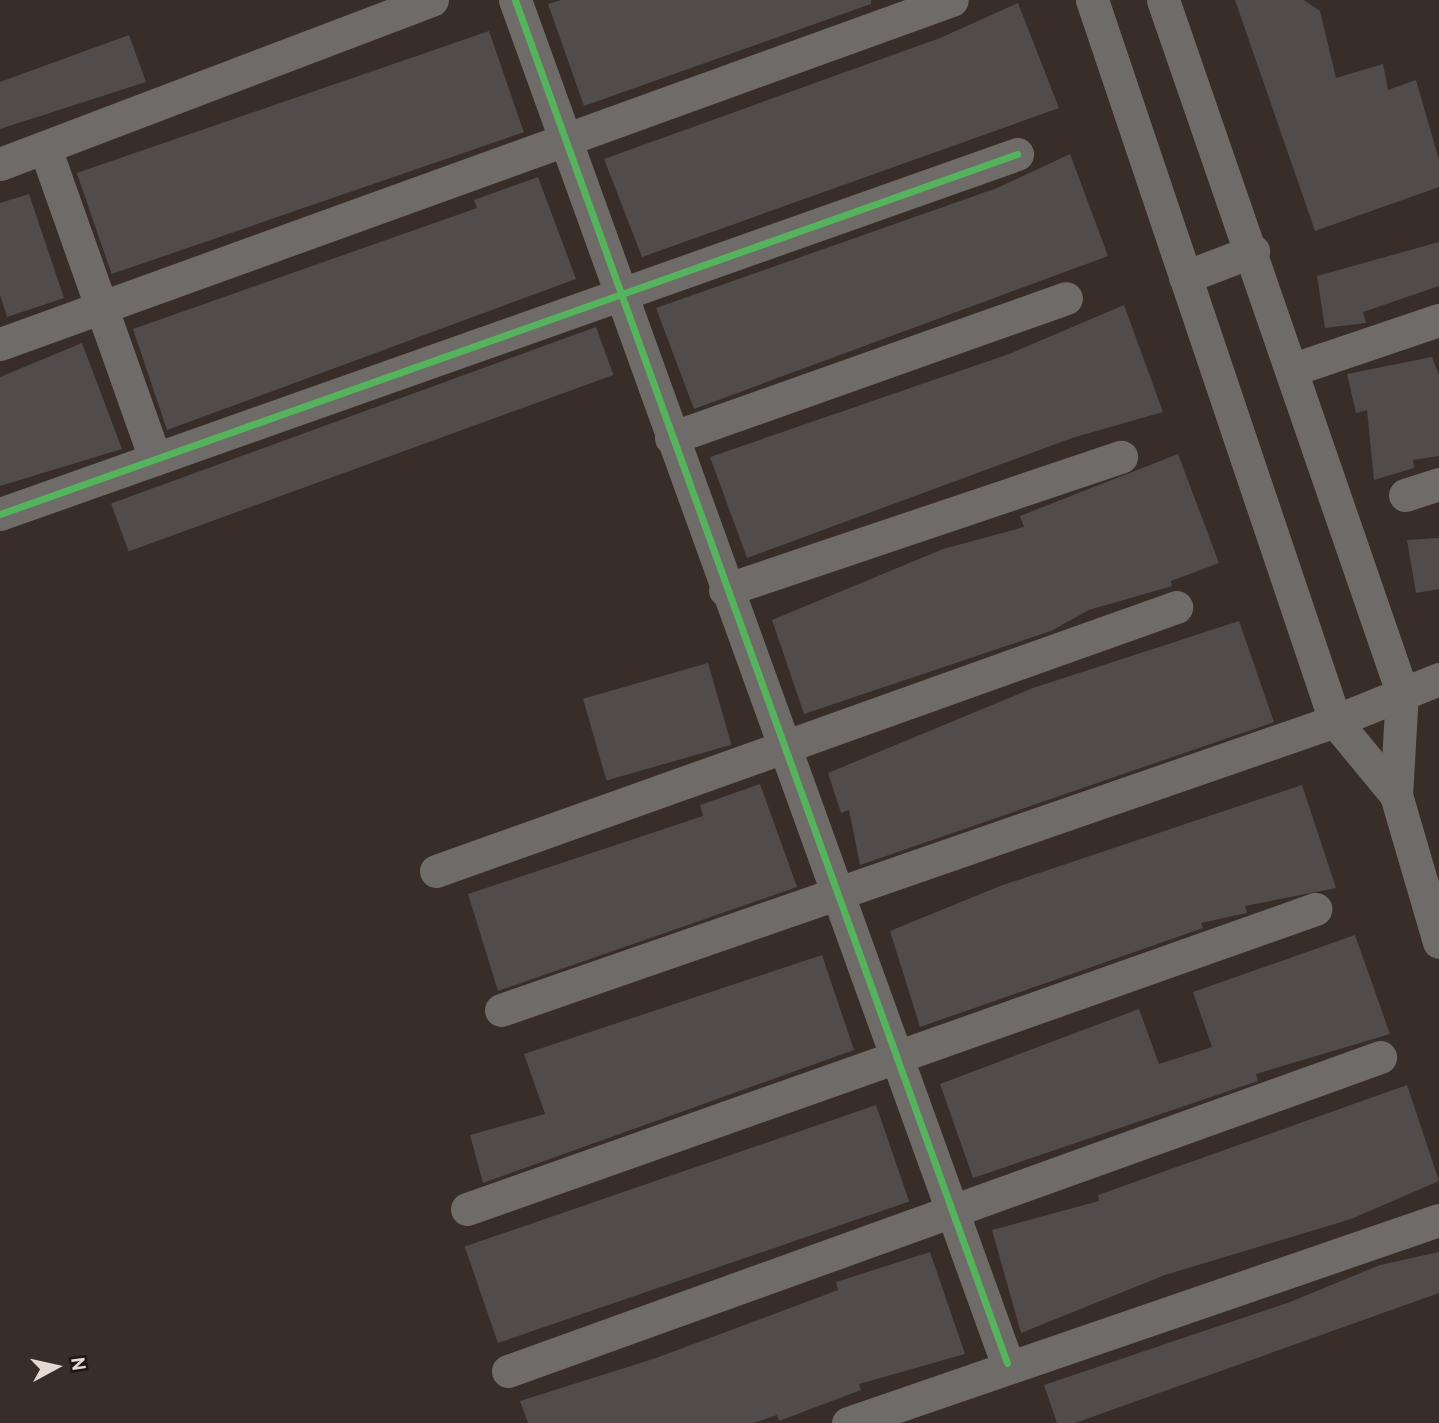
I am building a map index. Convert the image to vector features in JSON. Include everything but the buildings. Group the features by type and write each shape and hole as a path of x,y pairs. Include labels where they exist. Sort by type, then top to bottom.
{"street":[{"path":"0,164 432,0"},
{"path":"515,0 834,895 1007,1363"},
{"path":"0,344 563,137 952,0"},
{"path":"1092,0 1335,721 1396,795 1430,865 1439,942"},
{"path":"1163,0 1294,369 1402,692 1396,795"},
{"path":"45,148 155,459"},
{"path":"0,514 621,297 1017,154"},
{"path":"1185,277 1253,251"},
{"path":"671,438 1066,298"},
{"path":"1294,369 1439,320"},
{"path":"725,590 1121,457"},
{"path":"1405,495 1439,484"},
{"path":"436,871 780,744 1176,607"},
{"path":"501,1010 1335,721 1439,679"},
{"path":"467,1209 895,1060 1315,909"},
{"path":"508,1371 1380,1056"},
{"path":"848,1423 1007,1363 1439,1220"}],"cycle path":[{"path":"515,0 1007,1363"},
{"path":"0,514 1017,154"}]}
